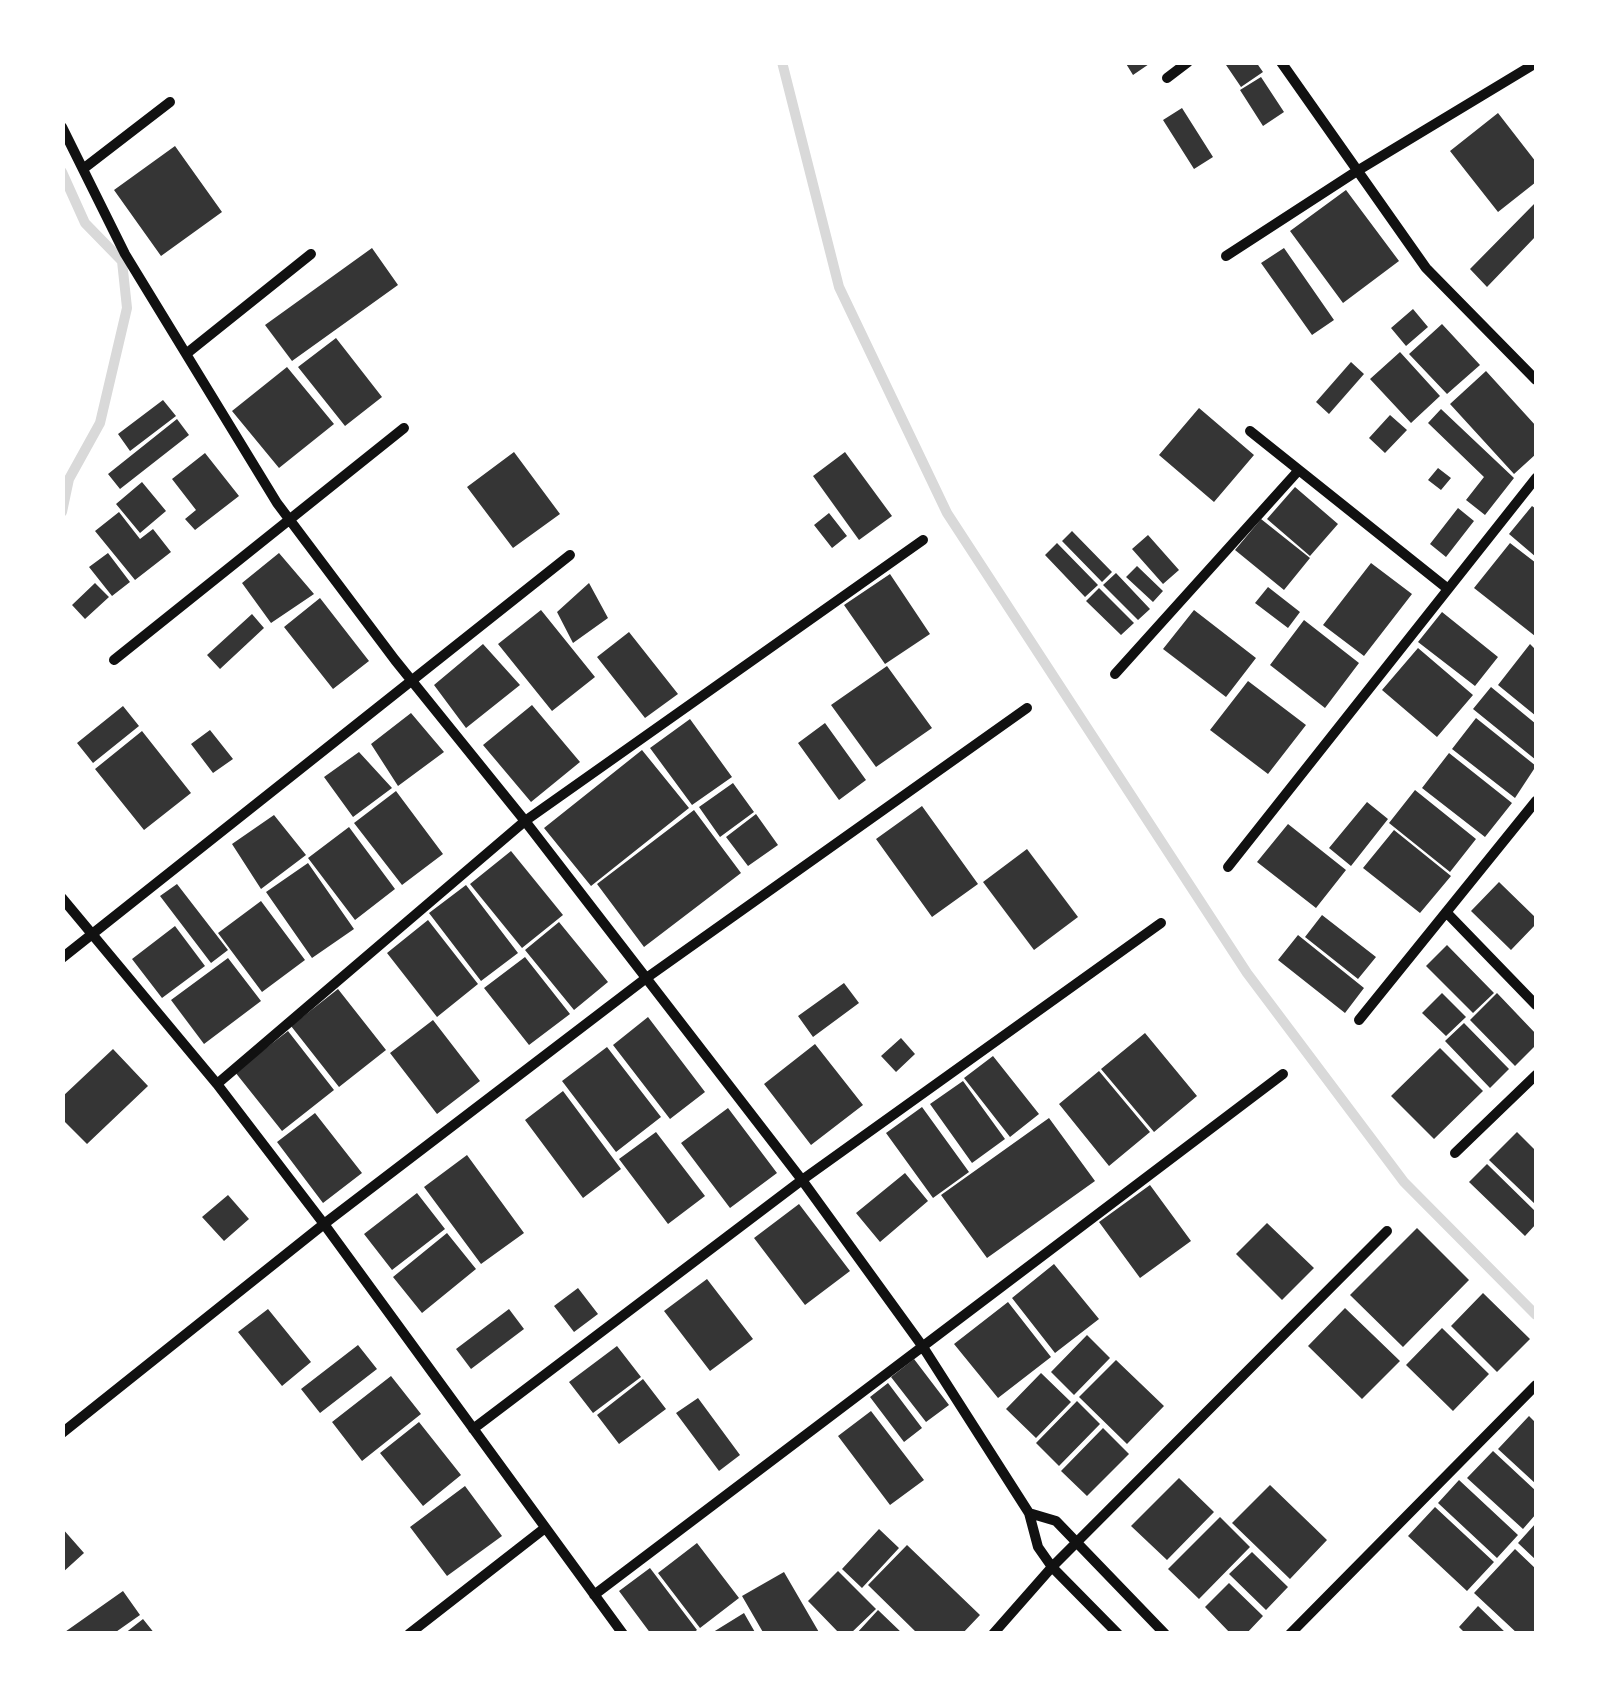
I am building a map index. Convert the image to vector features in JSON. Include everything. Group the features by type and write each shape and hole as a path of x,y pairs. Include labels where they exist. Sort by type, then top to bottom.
{"street":[{"path":"1166,78 1188,62"},
{"path":"1281,62 1426,268 1536,380"},
{"path":"1226,256 1536,63"},
{"path":"83,169 170,102"},
{"path":"62,127 124,254 290,520 410,680 526,820 802,1180 923,1347 1028,1514 1038,1547 1052,1567 1118,1634"},
{"path":"186,354 311,254"},
{"path":"114,660 404,428"},
{"path":"1250,431 1448,590"},
{"path":"1115,674 1298,471"},
{"path":"1228,867 1536,478"},
{"path":"218,1084 526,820 923,540"},
{"path":"62,958 570,555"},
{"path":"62,1433 324,1224 645,979 1026,708"},
{"path":"1359,1020 1536,801"},
{"path":"62,898 218,1084 623,1634"},
{"path":"1446,912 1536,1005"},
{"path":"473,1429 802,1180 1161,923"},
{"path":"594,1596 1283,1074"},
{"path":"1455,1153 1536,1076"},
{"path":"993,1634 1052,1567 1388,1231"},
{"path":"1290,1634 1536,1384"},
{"path":"1028,1514 1056,1521 1165,1634"},
{"path":"408,1634 545,1528"}],"building":[{"path":"1125,62 1152,62 1133,75"},
{"path":"1224,62 1256,62 1263,72 1241,87"},
{"path":"1261,77 1284,112 1263,126 1240,90"},
{"path":"1182,108 1213,157 1194,169 1163,120"},
{"path":"1498,113 1536,162 1536,182 1498,212 1450,151"},
{"path":"175,146 222,212 161,256 114,190"},
{"path":"1346,190 1399,261 1343,303 1290,231"},
{"path":"1536,202 1536,236 1487,287 1470,269"},
{"path":"372,248 398,285 292,361 265,325"},
{"path":"1284,248 1334,320 1312,335 1261,263"},
{"path":"1413,309 1428,327 1406,346 1391,328"},
{"path":"1442,324 1480,365 1447,394 1409,354"},
{"path":"336,338 382,397 345,426 298,367"},
{"path":"1400,352 1440,396 1411,423 1370,379"},
{"path":"1351,362 1364,374 1329,414 1316,402"},
{"path":"287,367 334,424 279,468 232,411"},
{"path":"1486,371 1536,426 1536,454 1514,474 1450,404"},
{"path":"163,400 176,416 130,451 118,434"},
{"path":"1199,408 1254,455 1214,502 1159,455"},
{"path":"1441,409 1514,478 1485,515 1466,500 1484,477 1428,423"},
{"path":"1390,415 1407,430 1385,453 1369,438"},
{"path":"177,419 189,435 120,489 108,474"},
{"path":"514,452 560,514 513,548 467,487"},
{"path":"845,452 892,516 859,540 813,476"},
{"path":"205,453 239,496 195,530 185,519 196,510 172,479"},
{"path":"1438,468 1451,478 1441,490 1428,480"},
{"path":"142,482 166,511 140,533 116,504"},
{"path":"1295,487 1338,524 1310,556 1267,519"},
{"path":"1532,506 1536,509 1536,557 1509,534"},
{"path":"1458,508 1474,521 1446,557 1430,544"},
{"path":"119,512 140,539 153,529 171,552 135,580 95,531"},
{"path":"829,513 847,536 832,548 814,525"},
{"path":"1261,519 1310,558 1284,590 1235,550"},
{"path":"1072,531 1112,572 1102,582 1062,541"},
{"path":"1148,535 1179,570 1163,584 1132,549"},
{"path":"1057,543 1098,585 1085,597 1045,555"},
{"path":"1510,543 1536,563 1535,636 1474,588"},
{"path":"108,553 130,582 112,596 89,567"},
{"path":"279,553 314,594 271,623 242,583"},
{"path":"1371,563 1412,594 1364,656 1323,625"},
{"path":"1137,566 1163,591 1153,602 1126,577"},
{"path":"1116,573 1150,609 1138,620 1103,585"},
{"path":"890,574 930,634 885,664 844,605"},
{"path":"95,583 109,597 85,619 72,605"},
{"path":"589,583 608,618 573,643 557,612"},
{"path":"1268,587 1300,612 1288,628 1255,603"},
{"path":"1099,588 1134,623 1121,635 1086,601"},
{"path":"320,598 369,661 333,689 284,627"},
{"path":"541,610 595,677 552,711 498,644"},
{"path":"1194,610 1256,658 1226,697 1163,649"},
{"path":"1442,612 1498,657 1475,686 1418,642"},
{"path":"252,614 264,628 220,669 207,655"},
{"path":"1304,620 1359,663 1325,708 1270,665"},
{"path":"629,632 678,694 645,718 597,657"},
{"path":"483,644 520,685 466,728 434,685"},
{"path":"1530,644 1536,650 1536,716 1498,685"},
{"path":"1418,648 1473,695 1437,737 1382,690"},
{"path":"887,666 932,728 876,767 831,705"},
{"path":"1248,681 1306,725 1268,774 1210,730"},
{"path":"1491,687 1536,724 1536,760 1473,709"},
{"path":"532,705 580,762 531,802 483,745"},
{"path":"123,706 139,726 93,763 77,743"},
{"path":"411,713 444,752 398,786 371,744"},
{"path":"1476,718 1536,766 1515,798 1452,749"},
{"path":"690,719 732,777 692,805 650,748"},
{"path":"825,723 866,780 839,800 798,743"},
{"path":"210,730 233,759 213,773 191,744"},
{"path":"142,731 191,793 144,830 95,769"},
{"path":"642,750 689,808 591,886 544,828"},
{"path":"359,752 392,788 353,817 324,777"},
{"path":"1449,753 1512,803 1485,837 1422,788"},
{"path":"733,783 754,812 720,837 699,807"},
{"path":"1415,790 1476,839 1450,872 1389,823"},
{"path":"396,791 443,854 402,885 354,823"},
{"path":"1367,802 1388,819 1351,866 1329,848"},
{"path":"922,806 978,884 932,917 876,839"},
{"path":"694,810 741,873 644,947 597,884"},
{"path":"756,814 778,845 748,866 726,837"},
{"path":"274,815 306,855 261,889 232,844"},
{"path":"1288,824 1346,870 1316,908 1257,862"},
{"path":"349,827 395,889 355,920 308,858"},
{"path":"1394,830 1451,876 1420,913 1363,868"},
{"path":"1027,849 1078,917 1034,950 983,882"},
{"path":"511,851 563,915 522,948 470,884"},
{"path":"308,863 354,929 312,958 266,892"},
{"path":"1499,882 1536,918 1536,924 1511,950 1471,911"},
{"path":"177,884 228,950 211,963 160,896"},
{"path":"466,885 518,953 481,981 429,913"},
{"path":"261,901 305,960 262,992 218,933"},
{"path":"1322,915 1376,957 1358,979 1305,937"},
{"path":"428,920 478,984 437,1017 387,953"},
{"path":"559,922 608,982 574,1010 525,950"},
{"path":"175,926 205,966 162,998 132,959"},
{"path":"1298,935 1364,988 1345,1013 1278,960"},
{"path":"1447,945 1494,993 1473,1013 1426,966"},
{"path":"525,957 570,1014 529,1045 484,988"},
{"path":"228,958 261,1001 204,1044 171,1000"},
{"path":"844,983 859,1003 813,1037 798,1016"},
{"path":"338,989 386,1050 339,1087 291,1026"},
{"path":"1442,993 1466,1017 1446,1036 1422,1013"},
{"path":"1497,993 1536,1034 1536,1045 1515,1066 1470,1020"},
{"path":"648,1017 705,1092 670,1119 613,1045"},
{"path":"433,1020 480,1081 437,1114 390,1053"},
{"path":"1464,1023 1509,1069 1490,1088 1445,1041"},
{"path":"288,1031 334,1090 282,1131 235,1072"},
{"path":"1145,1033 1197,1096 1154,1132 1101,1069"},
{"path":"901,1038 915,1054 896,1072 881,1056"},
{"path":"815,1044 863,1105 811,1145 764,1084"},
{"path":"607,1047 661,1117 616,1152 562,1081"},
{"path":"1440,1048 1483,1091 1434,1139 1391,1096"},
{"path":"113,1049 148,1086 87,1144 62,1119 62,1097"},
{"path":"993,1056 1039,1114 1010,1137 964,1078"},
{"path":"1099,1071 1150,1132 1109,1166 1059,1104"},
{"path":"963,1081 1005,1139 972,1163 930,1104"},
{"path":"563,1091 621,1169 583,1198 525,1120"},
{"path":"922,1107 969,1172 933,1198 886,1133"},
{"path":"728,1108 777,1173 730,1208 681,1143"},
{"path":"315,1113 362,1173 323,1203 277,1142"},
{"path":"1049,1118 1095,1181 987,1258 941,1195"},
{"path":"656,1132 705,1196 668,1224 619,1159"},
{"path":"1517,1132 1536,1151 1536,1205 1489,1160"},
{"path":"467,1155 524,1233 481,1264 424,1187"},
{"path":"1487,1164 1536,1212 1536,1224 1525,1236 1469,1182"},
{"path":"905,1173 928,1201 880,1242 856,1213"},
{"path":"1150,1185 1191,1241 1140,1278 1099,1222"},
{"path":"417,1193 445,1229 392,1270 364,1234"},
{"path":"228,1195 249,1219 224,1241 202,1217"},
{"path":"799,1204 850,1271 805,1305 754,1238"},
{"path":"1267,1223 1314,1268 1282,1300 1236,1254"},
{"path":"1417,1228 1469,1280 1403,1347 1350,1295"},
{"path":"447,1233 476,1269 422,1313 393,1277"},
{"path":"1054,1264 1099,1319 1055,1353 1012,1298"},
{"path":"707,1279 753,1339 710,1371 664,1311"},
{"path":"578,1288 598,1314 574,1332 554,1306"},
{"path":"1483,1293 1530,1339 1497,1372 1451,1326"},
{"path":"1008,1302 1051,1357 998,1398 954,1344"},
{"path":"1345,1308 1400,1361 1362,1399 1308,1346"},
{"path":"268,1309 311,1362 282,1386 238,1332"},
{"path":"509,1309 524,1329 471,1369 456,1349"},
{"path":"1442,1328 1489,1374 1453,1411 1406,1365"},
{"path":"1087,1335 1110,1358 1074,1395 1051,1372"},
{"path":"358,1345 377,1369 320,1413 301,1389"},
{"path":"617,1346 641,1377 593,1413 569,1382"},
{"path":"914,1359 949,1405 926,1422 891,1377"},
{"path":"1116,1360 1164,1406 1127,1444 1079,1397"},
{"path":"1041,1373 1071,1402 1036,1438 1006,1409"},
{"path":"391,1376 421,1414 362,1461 332,1422"},
{"path":"643,1379 666,1409 619,1444 597,1415"},
{"path":"888,1383 922,1428 904,1442 870,1397"},
{"path":"698,1398 740,1455 719,1471 676,1413"},
{"path":"1077,1401 1100,1424 1059,1466 1036,1443"},
{"path":"871,1411 924,1480 890,1505 838,1436"},
{"path":"1529,1416 1536,1423 1536,1484 1498,1449"},
{"path":"419,1422 461,1475 423,1506 380,1453"},
{"path":"1103,1428 1129,1454 1087,1496 1061,1471"},
{"path":"1493,1451 1536,1491 1536,1514 1523,1529 1467,1478"},
{"path":"1179,1478 1214,1512 1167,1560 1131,1526"},
{"path":"1459,1480 1518,1535 1497,1558 1438,1503"},
{"path":"1270,1485 1327,1540 1290,1579 1232,1523"},
{"path":"465,1486 502,1536 447,1576 410,1527"},
{"path":"1435,1507 1494,1562 1467,1591 1408,1536"},
{"path":"1220,1517 1250,1547 1199,1599 1168,1569"},
{"path":"1536,1523 1536,1560 1518,1543"},
{"path":"62,1528 84,1553 62,1573"},
{"path":"879,1529 899,1548 862,1588 842,1569"},
{"path":"697,1543 739,1598 700,1628 658,1573"},
{"path":"907,1545 980,1615 962,1634 918,1634 868,1585"},
{"path":"1515,1549 1536,1569 1536,1634 1518,1634 1474,1593"},
{"path":"1252,1552 1288,1587 1266,1610 1229,1574"},
{"path":"650,1568 697,1630 692,1634 651,1634 619,1591"},
{"path":"838,1571 876,1609 850,1634 840,1634 808,1601"},
{"path":"784,1572 820,1634 764,1634 742,1596"},
{"path":"1229,1583 1263,1616 1246,1634 1231,1634 1205,1607"},
{"path":"123,1591 140,1615 113,1634 62,1634"},
{"path":"1478,1606 1507,1634 1466,1634 1459,1627"},
{"path":"878,1610 903,1634 856,1634"},
{"path":"744,1613 756,1634 710,1634"},
{"path":"143,1619 155,1634 124,1634"}],"waterway":[{"path":"782,62 839,287 947,513 1247,973 1404,1182 1536,1315"},
{"path":"62,172 85,223 122,261 127,308 100,423 69,479 62,512"}]}
